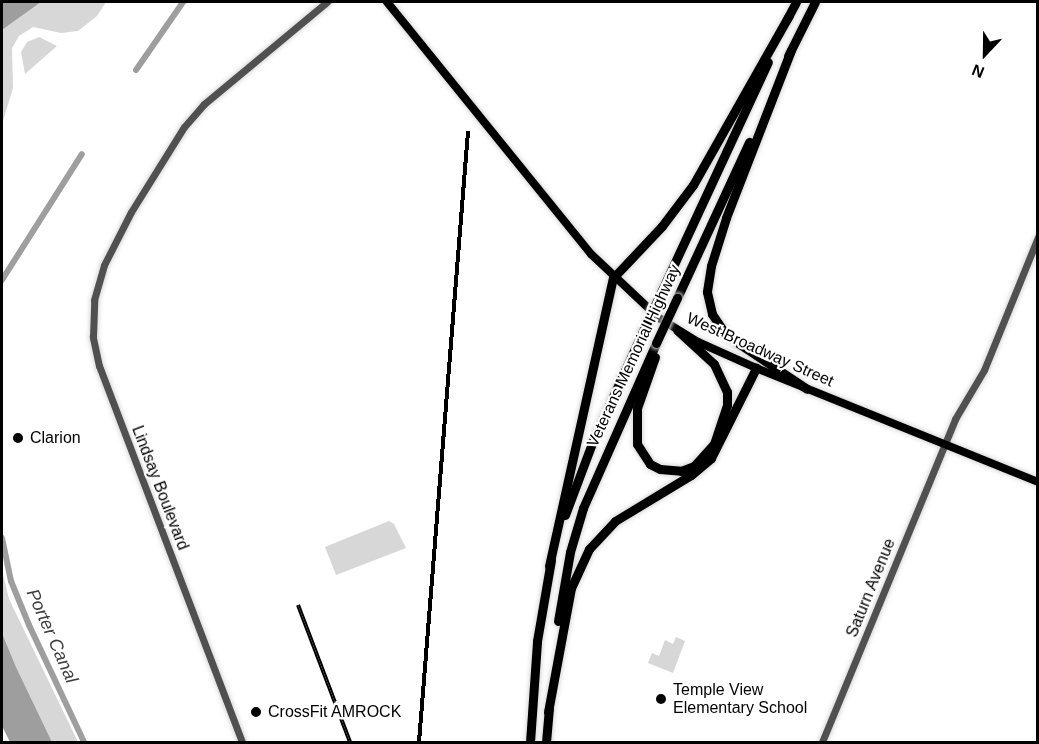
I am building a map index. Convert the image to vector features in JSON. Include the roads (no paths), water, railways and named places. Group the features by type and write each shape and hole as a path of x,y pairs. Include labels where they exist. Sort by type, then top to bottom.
{"highway":[{"name":"Veterans Memorial Highway","path":"530,742 537,641 549,566 590,448 796,2"},
{"name":"Veterans Memorial Highway","path":"546,742 558,620 575,535 593,480 815,2"},
{"path":"549,566 614,278 662,226 693,185 789,15"},
{"path":"791,50 726,218 711,266 707,292 712,314 726,334 807,389"},
{"path":"658,344 637,408 634,433 642,456 650,464 681,471 694,466 714,444 728,405 725,385 714,364 677,330"},
{"path":"548,712 569,596 590,549 615,521 691,475 711,458 756,368"},
{"path":"524,742 537,641"}],"main road":[{"name":"West Broadway Street","path":"387,2 614,278 677,330 756,368 1038,482"}],"street":[{"name":"Lindsay Boulevard","path":"242,742 96,355 94,300 117,239 162,159 191,117 327,2"},
{"name":"Saturn Avenue","path":"822,742 945,444 984,370 1038,237"}],"waterway":[{"name":"Porter Canal","path":"136,70 183,2"},
{"name":"Porter Canal","path":"2,280 82,154"},
{"name":"Porter Canal","path":"2,538 11,581 84,742"}],"railway":[{"path":"419,742 468,131"},
{"path":"298,605 350,742"}],"place":[{"name":"Clarion","path":"18,438"},
{"name":"Temple View Elementary School","path":"661,699"},
{"name":"CrossFit AMROCK","path":"256,712"}]}
